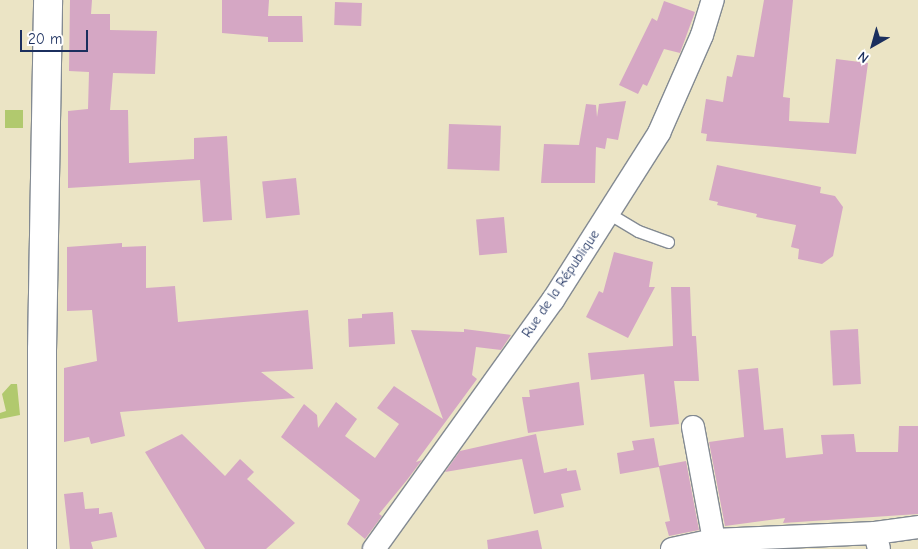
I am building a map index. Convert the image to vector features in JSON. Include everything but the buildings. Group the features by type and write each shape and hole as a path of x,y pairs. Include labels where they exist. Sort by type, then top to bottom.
{"street":[{"path":"42,549 42,350 48,0"},
{"name":"Rue de la République","path":"374,549 553,300 659,132 702,35 713,0"},
{"path":"693,427 714,540"},
{"path":"672,549 714,540 877,541 918,527"}],"lane":[{"path":"608,213 638,231 668,242"}],"green space":[{"path":"5,110 23,110 23,128 5,128"},
{"path":"11,384 17,384 20,415 0,419 0,413 6,411 2,394"}]}
